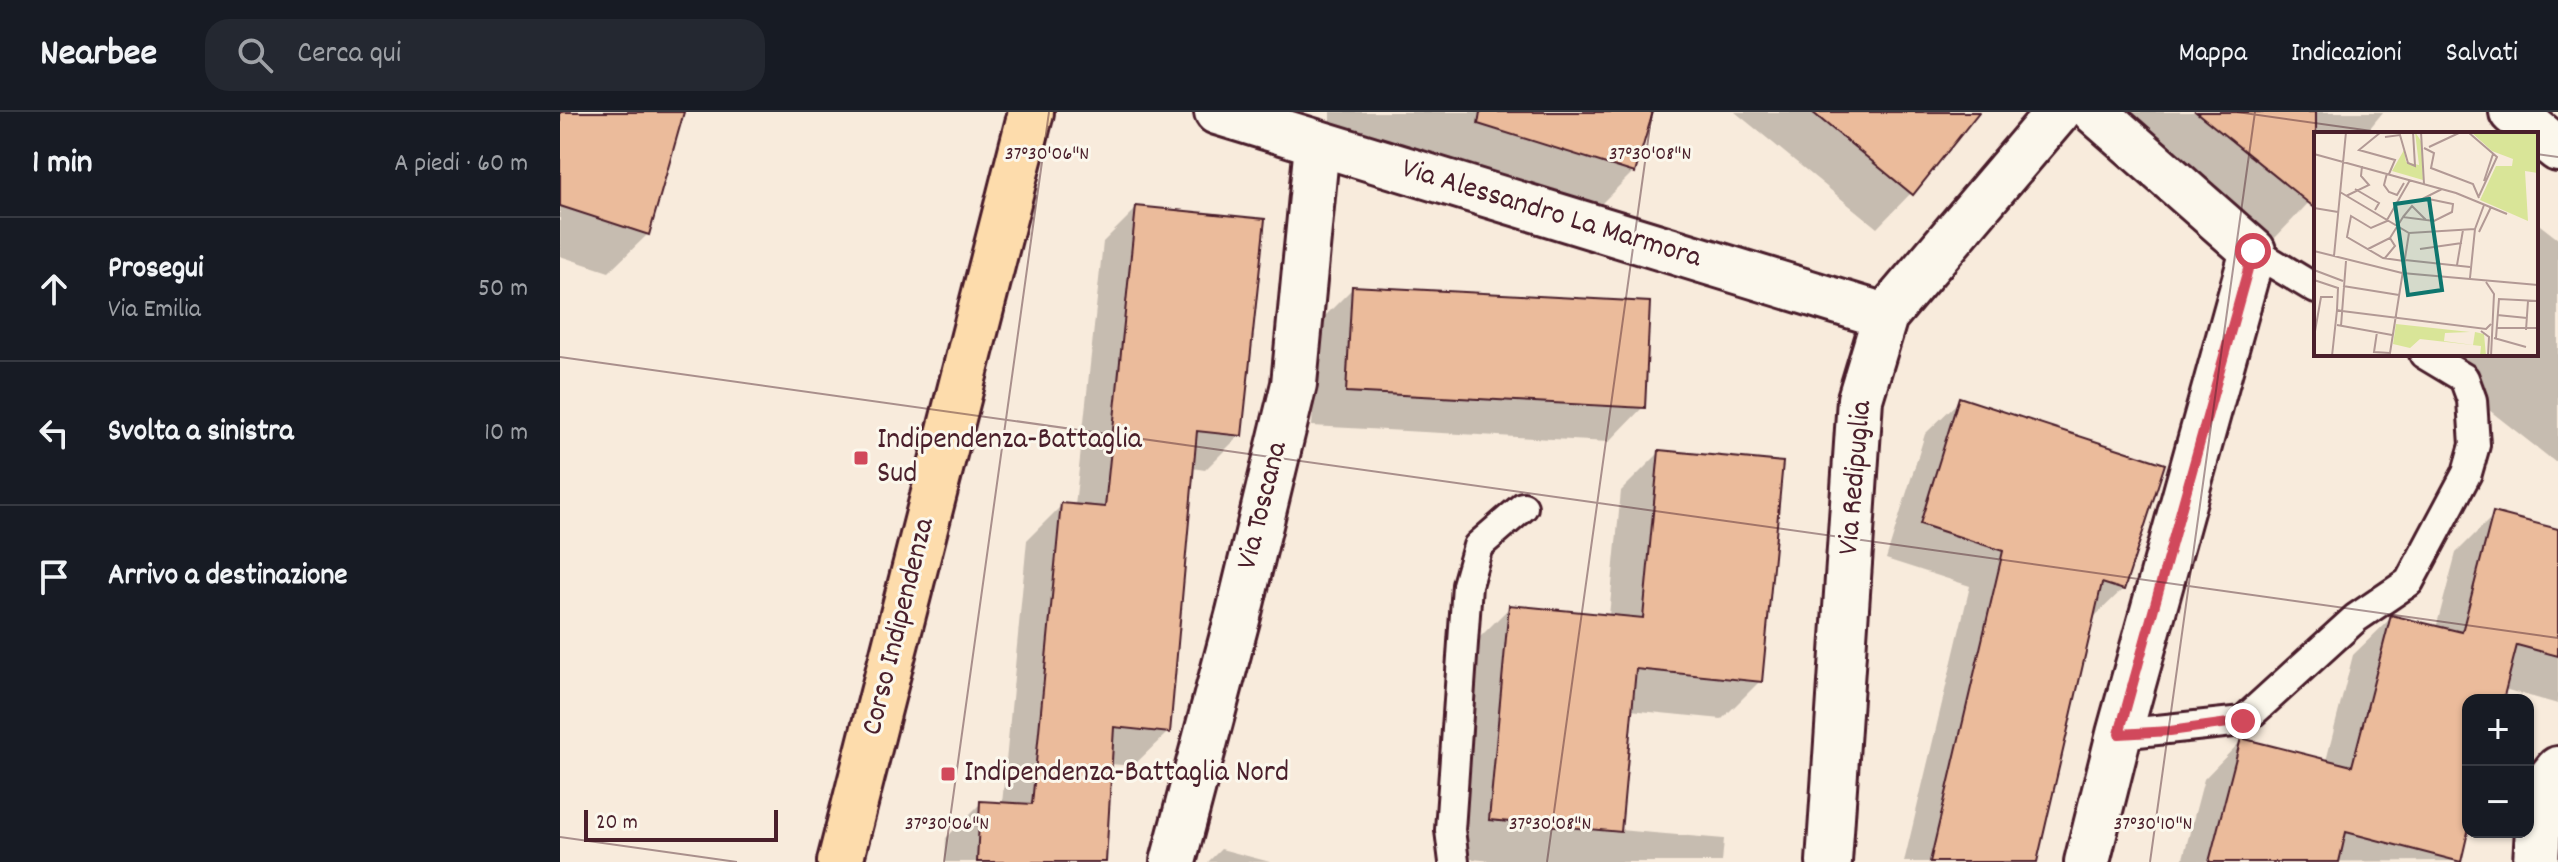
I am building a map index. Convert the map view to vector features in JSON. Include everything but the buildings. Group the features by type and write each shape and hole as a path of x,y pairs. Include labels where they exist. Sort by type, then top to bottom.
{"main road":[{"name":"Corso Indipendenza","path":"840,862 1031,112"}],"street":[{"name":"Via Alessandro La Marmora","path":"1217,112 1303,131 1885,316"},
{"name":"Via Redipuglia","path":"1829,862 1860,399 1885,316 2058,112"},
{"path":"2087,862 2119,734 2253,251 2095,112"},
{"path":"2512,112 2537,132"},
{"name":"Via Toscana","path":"1173,862 1239,612 1294,384 1303,131"},
{"path":"2538,133 2558,149"},
{"path":"2536,862 2545,785 2558,769"}],"lane":[{"path":"2253,251 2314,288"},
{"path":"2119,734 2243,721 2356,618 2409,582 2467,473 2475,445 2472,400 2464,378 2427,356"},
{"path":"1454,862 1450,830 1467,585 1478,546 1523,507"}],"place":[{"name":"Indipendenza-Battaglia Sud","path":"861,458"},
{"name":"Indipendenza-Battaglia Nord","path":"948,774"}],"route":[{"path":"2243,721 2119,734 2253,251"}]}
